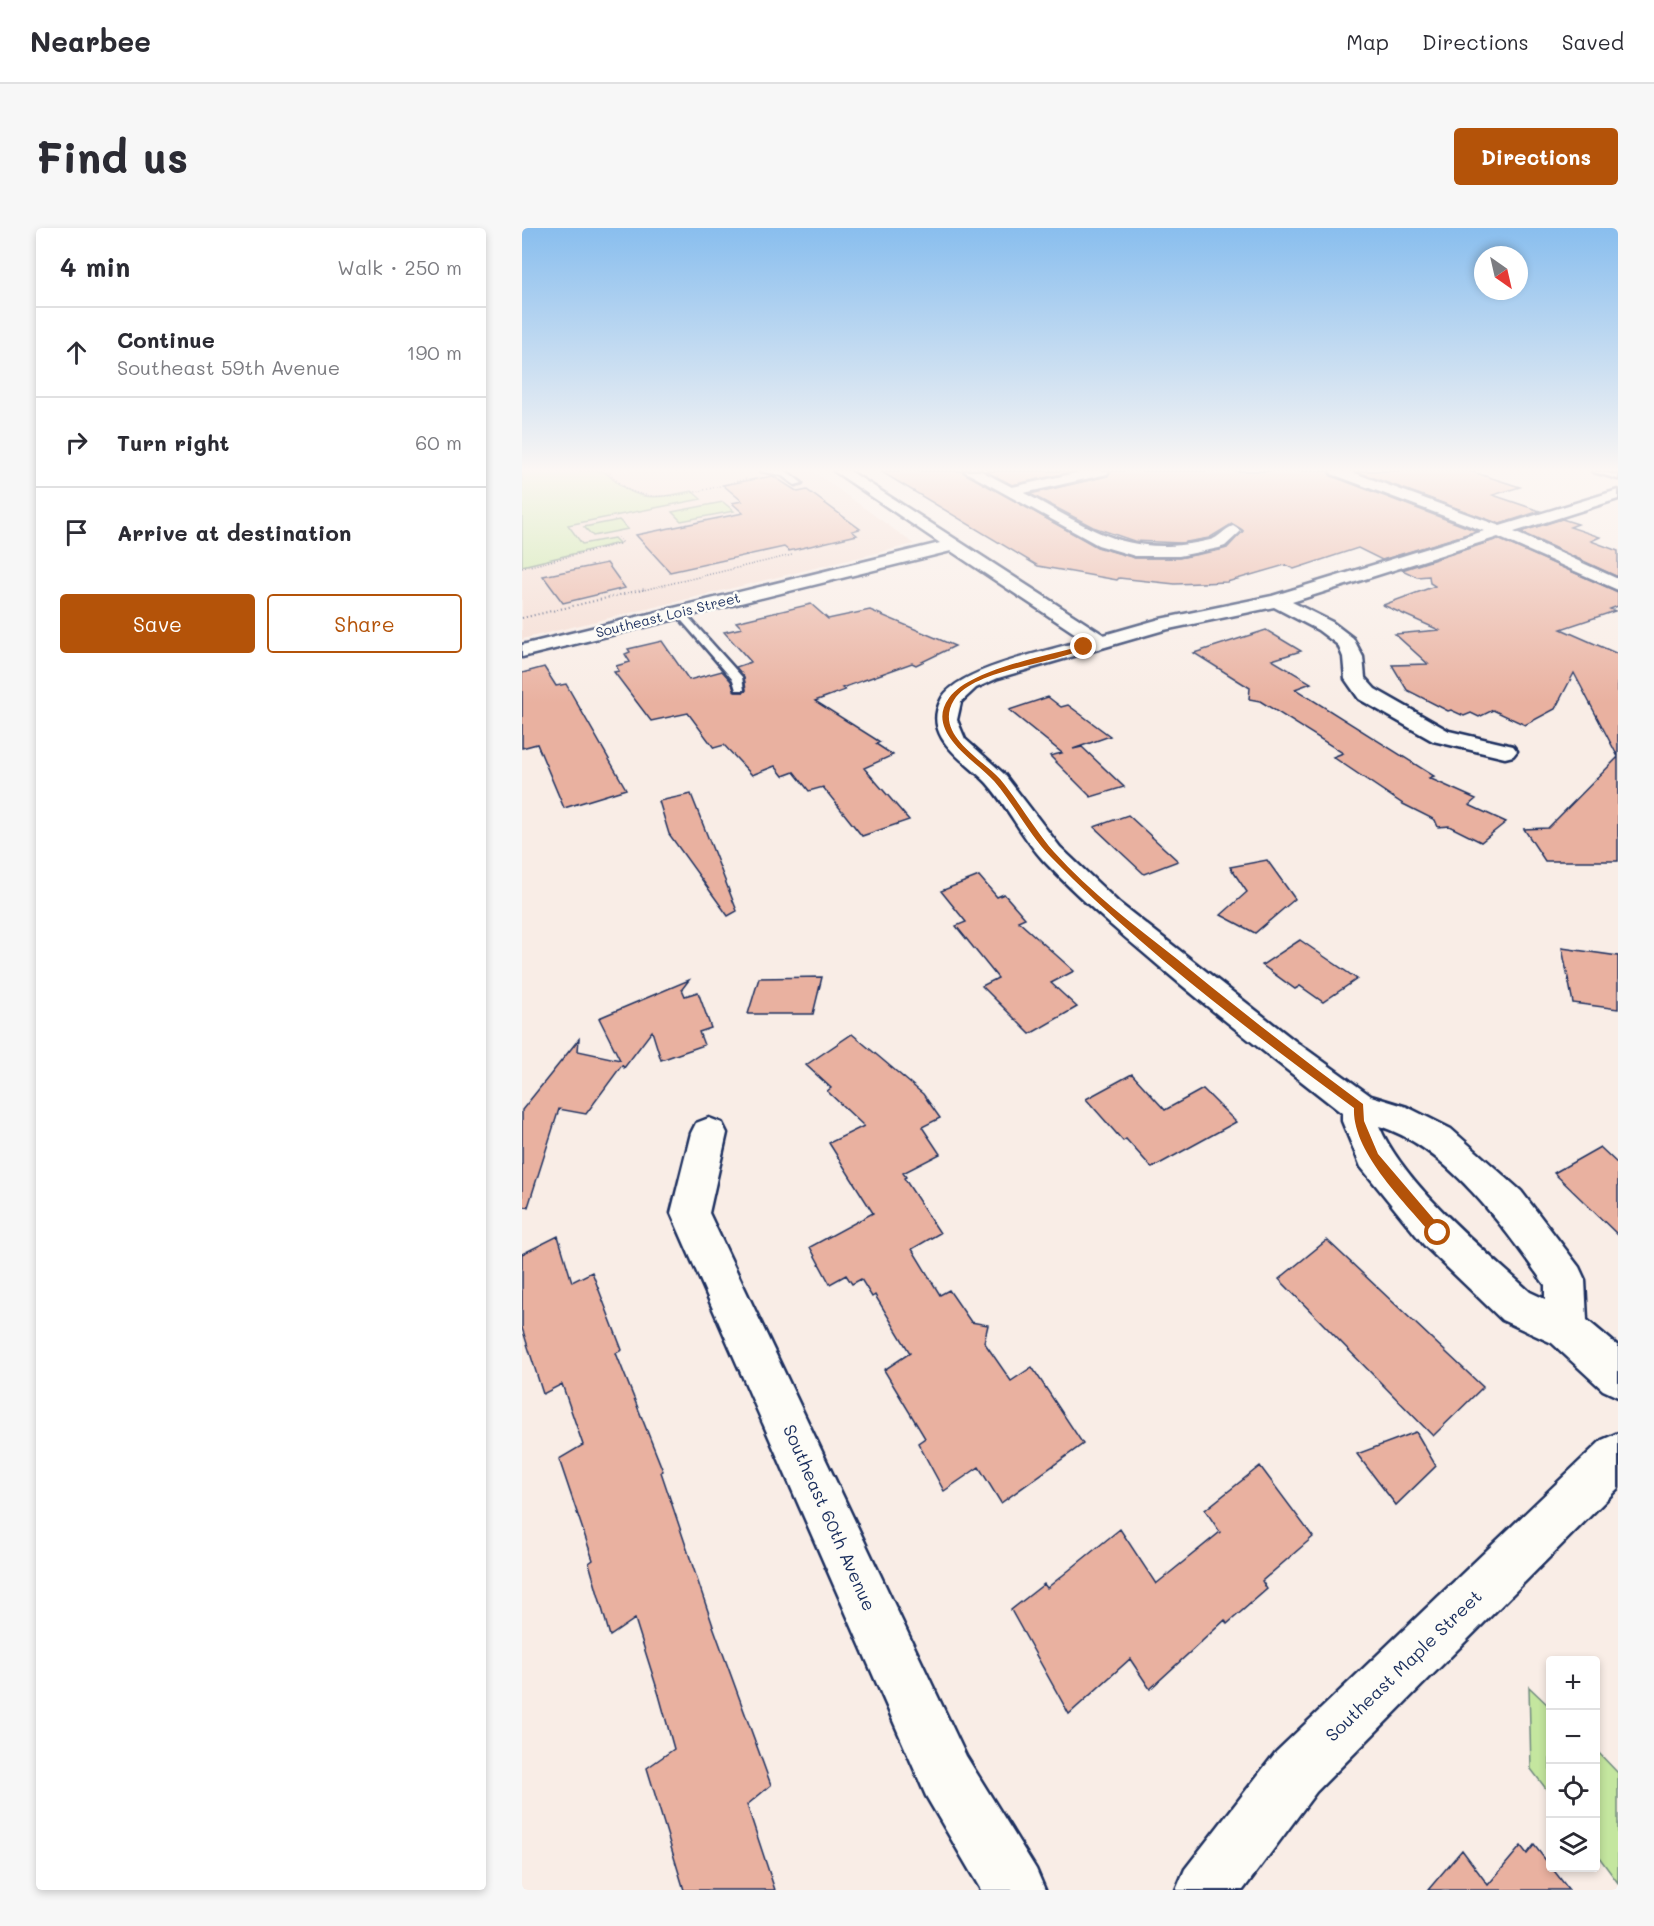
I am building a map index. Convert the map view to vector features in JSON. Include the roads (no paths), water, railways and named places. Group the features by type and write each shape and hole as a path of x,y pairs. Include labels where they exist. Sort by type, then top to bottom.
{"street":[{"name":"Southeast Lois Street","path":"522,651 938,549"},
{"path":"958,549 1101,642"},
{"path":"1127,549 1135,551 1179,551 1191,549"},
{"path":"1446,549 1276,601 1243,610 1195,616 991,674 969,684 951,700 946,720 955,742 996,779 1051,853 1109,910 1283,1050 1360,1107 1395,1117 1438,1139 1508,1203 1565,1280 1567,1329"},
{"path":"1540,549 1572,567 1618,585"},
{"path":"1276,601 1325,626 1346,642 1353,657 1355,679 1367,694 1441,736 1505,751"},
{"path":"1360,1107 1359,1121 1374,1156 1438,1233 1516,1306 1567,1329 1618,1375"},
{"name":"Southeast 60th Avenue","path":"709,1133 690,1213 946,1776 1015,1890"},
{"name":"Southeast Maple Street","path":"1206,1890 1296,1772 1618,1456"}],"lane":[{"path":"679,612 738,679 740,688"}]}
